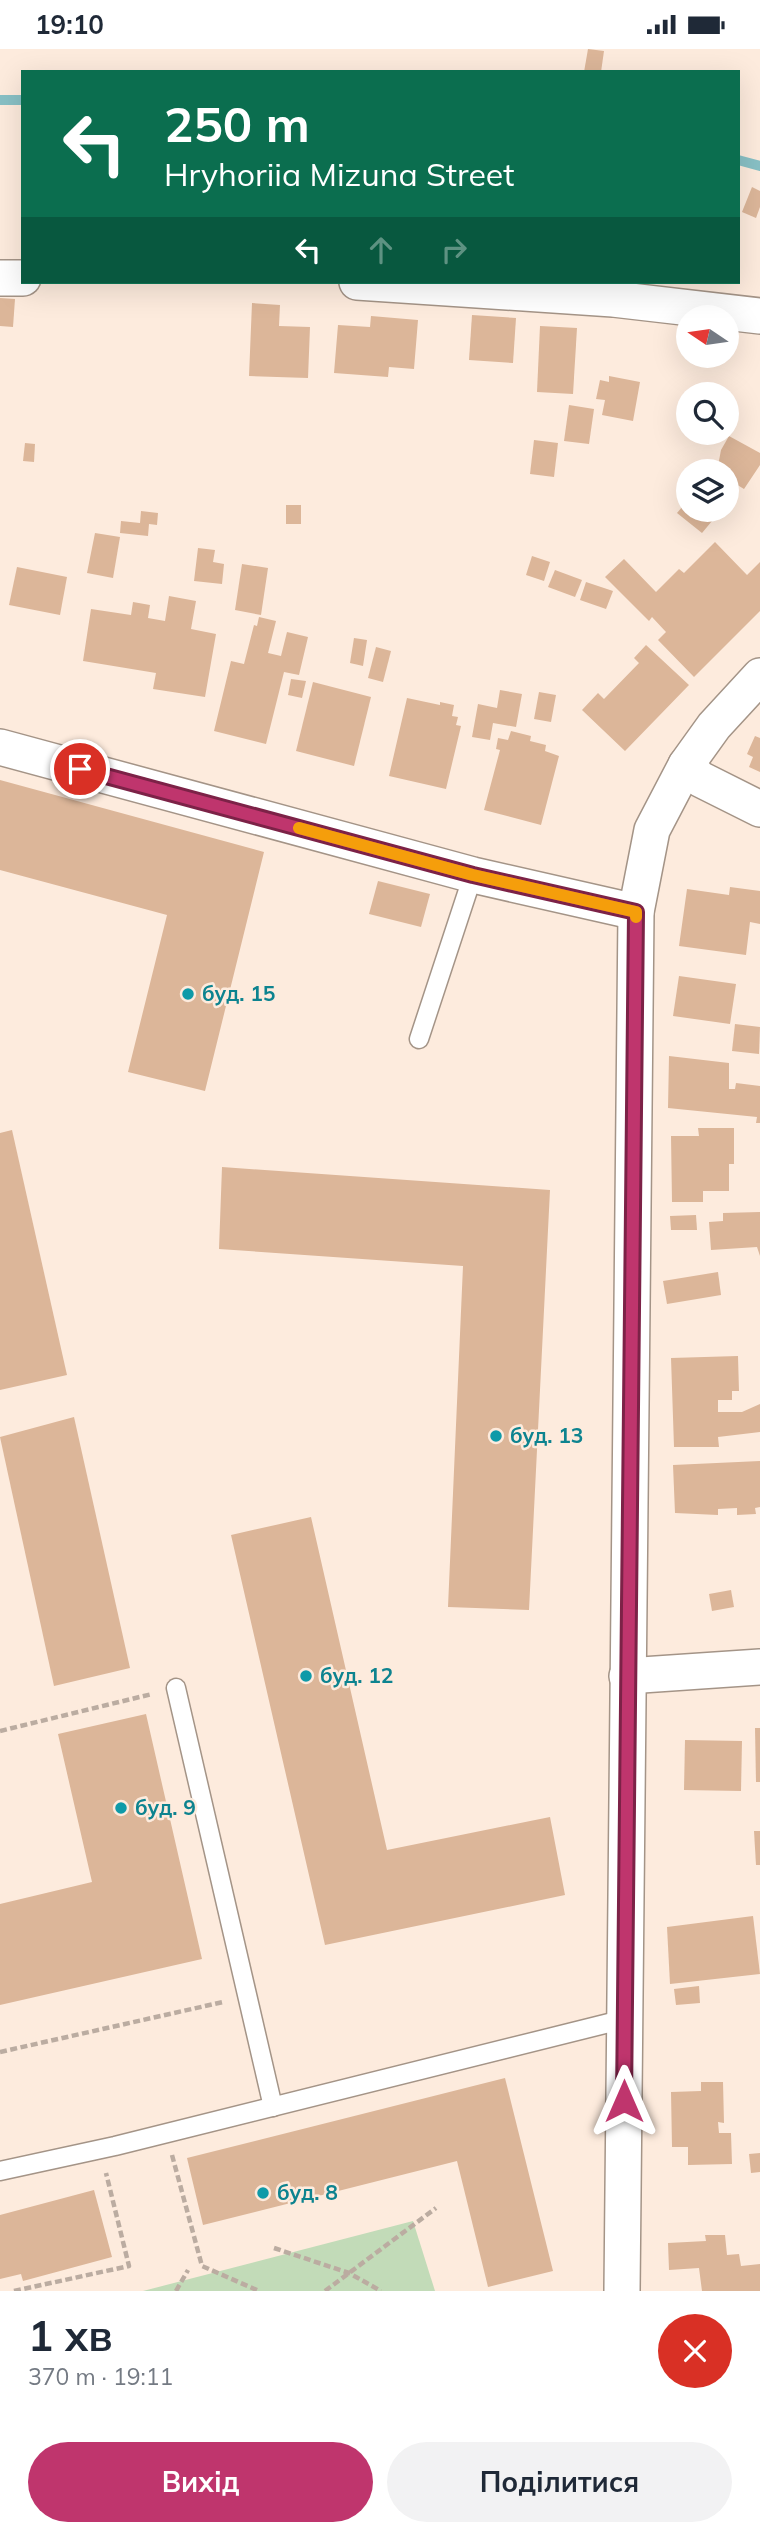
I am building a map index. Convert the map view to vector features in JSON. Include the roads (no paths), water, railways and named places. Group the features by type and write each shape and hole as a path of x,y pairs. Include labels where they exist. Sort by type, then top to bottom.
{"street":[{"path":"0,278 21,278"},
{"path":"387,284 613,299 760,316"},
{"path":"622,2291 636,912 652,830 686,765 714,726 760,676"},
{"path":"0,747 473,875 636,912"},
{"path":"686,765 701,779 760,809"},
{"path":"627,1676 760,1667"}],"lane":[{"path":"419,1039 473,875"},
{"path":"176,1688 273,2107"},
{"path":"0,2171 273,2107 625,2019"}],"waterway":[{"path":"0,100 21,100"},
{"path":"740,161 760,166"}],"place":[{"name":"буд. 15","path":"188,994"},
{"name":"буд. 13","path":"496,1436"},
{"name":"буд. 12","path":"306,1676"},
{"name":"буд. 9","path":"121,1808"},
{"name":"буд. 8","path":"263,2193"}]}
